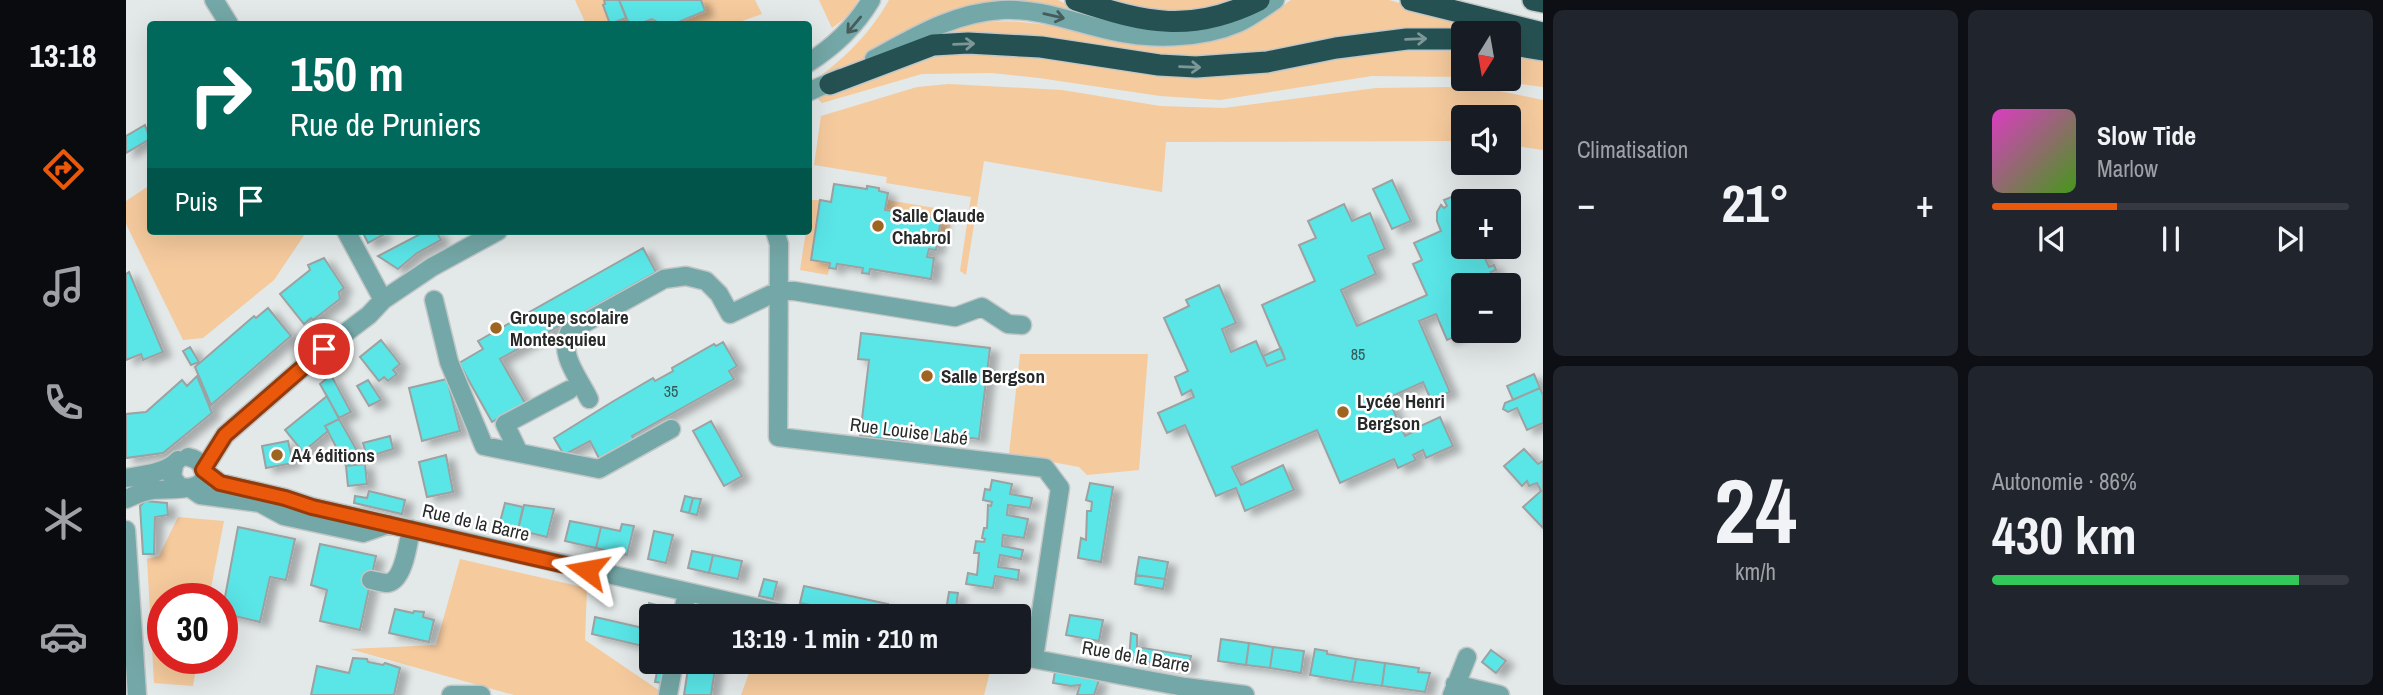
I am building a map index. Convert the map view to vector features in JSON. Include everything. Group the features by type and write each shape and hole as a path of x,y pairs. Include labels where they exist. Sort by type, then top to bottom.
{"highway":[{"path":"1076,0 1133,18 1176,23 1210,18 1259,0"},
{"path":"1411,0 1543,33"},
{"path":"1533,0 1543,2"},
{"path":"830,84 933,46 968,43 1041,47 1159,65 1196,67 1267,62 1336,48 1407,39 1451,39"},
{"path":"1521,46 1543,50"}],"street":[{"path":"214,0 227,21"},
{"path":"812,60 832,46 859,19 871,0"},
{"path":"812,91 830,84 939,23 974,13 1029,11 1113,32 1175,36 1237,23 1275,0"},
{"path":"348,235 383,300"},
{"path":"126,491 126,499 151,490 174,491 190,488 200,482 203,470 225,435 324,349 369,315 383,300 432,267 491,235"},
{"name":"Rue Louise Labé","path":"776,235 779,244 778,437 1045,468 1060,488 1031,632"},
{"path":"589,399 565,351 565,339 570,331 663,279 686,276 706,281 719,294 730,314 778,291 794,291 955,317 982,307 1008,324 1022,325"},
{"path":"434,300 449,362 484,446 599,469 671,429"},
{"path":"519,453 505,424 569,390"},
{"path":"126,478 146,475 181,461 213,438 225,435"},
{"path":"181,461 198,461 203,470"},
{"path":"181,461 172,474 175,483 183,488 190,488"},
{"name":"Rue de la Barre","path":"203,470 220,483 312,507 738,604"},
{"name":"Rue de la Barre","path":"190,488 200,495 285,507 312,507"},
{"path":"260,503 284,516 363,533 389,524"},
{"path":"371,580 392,582 401,573 411,528"},
{"path":"126,530 133,686"},
{"path":"685,604 687,593"},
{"path":"1467,657 1453,689 1500,695"},
{"name":"Rue de la Barre","path":"1031,658 1185,687 1245,695"},
{"path":"668,695 672,674"},
{"path":"451,695 481,695"}],"shaded area":[{"path":"575,0 755,0 762,14 742,21 585,21"},
{"path":"819,0 858,0 852,13 832,28"},
{"path":"889,0 1058,0 1094,18 981,4 934,17 902,34 860,64 812,82 855,46"},
{"path":"1096,0 1241,0 1208,12 1163,16"},
{"path":"1291,0 1389,0 1462,21 1451,21 1451,35 1216,62 949,35 951,29 1006,21 1062,28 1130,43 1177,45 1218,37 1274,12"},
{"path":"1451,48 1451,77 1372,76 1220,100 1160,96 991,73 922,74 822,103 816,97 932,56 1013,53 1071,61"},
{"path":"1521,55 1543,59 1543,87 1521,84"},
{"path":"949,84 1062,90 1160,106 1224,108 1376,88 1448,87 1451,87 1451,91 1500,91 1543,100 1543,150 1521,147 1521,105 1451,105 1451,141 1166,142 1162,192 984,161 966,275 960,271 971,197 886,183 887,177 814,165 821,116 917,87"},
{"path":"147,187 147,235 304,235 274,280 203,338 183,340 126,224 126,201"},
{"path":"812,200 820,200 811,259 830,263 828,275 800,270 805,235 812,235"},
{"path":"887,200 953,211 949,235 938,233 885,210"},
{"path":"1020,354 1148,354 1139,470 1087,475 1079,467 1009,454"},
{"path":"178,517 224,521 212,583 148,583 147,559 159,556"},
{"path":"460,559 587,588 585,640 660,691 659,695 514,695 350,649 436,645"},
{"path":"153,674 195,674 193,686 154,683"},
{"path":"749,674 989,674 984,695 741,695"}],"building":[{"path":"604,0 619,0 626,18 609,21 603,5"},
{"path":"619,0 701,0 705,11 681,21 628,21"},
{"path":"145,125 147,141 126,153 126,136"},
{"path":"1392,180 1411,221 1392,229 1373,189"},
{"name":"Salle Claude Chabrol","path":"834,184 879,188 879,191 888,193 885,210 941,219 936,250 929,249 927,257 934,258 931,279 870,269 869,274 862,273 863,268 837,264 836,269 829,268 830,263 811,260 820,200 831,202"},
{"path":"1451,197 1451,259 1485,259 1489,267 1494,265 1496,270 1491,273 1451,273 1451,338 1447,340 1436,314 1419,321 1450,392 1431,400 1423,382 1388,398 1405,436 1440,417 1453,446 1426,458 1423,450 1413,455 1416,460 1398,468 1394,459 1340,483 1317,430 1232,467 1241,485 1283,465 1294,490 1245,511 1236,488 1216,496 1185,425 1167,433 1158,413 1194,397 1191,390 1182,395 1175,377 1188,371 1164,318 1189,306 1186,300 1219,285 1236,323 1222,329 1231,352 1256,341 1267,366 1285,359 1262,305 1315,281 1299,245 1316,238 1308,221 1344,204 1352,221 1370,213 1385,249 1368,256 1376,274 1341,290 1357,326 1427,295 1413,264 1422,260 1414,243 1441,231 1437,212 1441,205 1444,208 1447,206 1444,200"},
{"path":"364,235 383,235 368,243"},
{"path":"418,235 438,235 441,240 417,253 398,269 378,256"},
{"path":"643,248 656,272 500,359 525,403 492,422 459,363 483,349 478,341"},
{"path":"324,258 344,288 339,292 340,299 304,324 280,294 310,270 308,265"},
{"path":"129,272 163,352 143,360 141,354 126,360 126,274"},
{"path":"268,308 291,336 211,405 195,367 254,316 256,318"},
{"name":"Salle Bergson","path":"861,333 990,348 979,439 904,430 903,441 860,436 869,360 858,359"},
{"path":"381,340 400,364 393,370 397,374 388,381 384,377 379,381 360,357"},
{"path":"723,342 737,366 729,371 734,379 632,436 635,440 600,460 590,441 564,455 554,438 653,378 655,381 673,371 672,368 714,344 716,346"},
{"path":"190,347 199,362 191,365 183,351"},
{"path":"1281,348 1285,359 1267,366 1263,356"},
{"path":"1534,374 1540,388 1513,400 1507,386"},
{"path":"331,375 351,412 339,418 320,384"},
{"path":"197,376 212,413 163,453 126,458 126,414 146,412 182,380 187,386"},
{"path":"447,379 460,431 422,441 409,388"},
{"path":"368,380 381,400 369,406 357,386"},
{"path":"1540,388 1543,395 1543,423 1527,430 1517,408 1508,412 1503,409 1505,403"},
{"path":"327,396 339,419 325,426 328,431 303,452 285,430"},
{"path":"339,419 360,456 352,462 353,465 346,466 325,426"},
{"path":"711,421 742,476 724,486 693,431"},
{"path":"390,436 393,449 367,457 363,443"},
{"path":"288,441 293,463 266,468 262,446"},
{"path":"1524,449 1538,464 1543,461 1543,528 1523,507 1541,491 1537,483 1529,486 1527,481 1522,486 1504,466"},
{"path":"446,455 453,492 427,497 419,462"},
{"path":"365,464 367,484 348,486 346,466"},
{"path":"992,480 1012,484 1010,494 1032,498 1030,508 1008,505 1007,515 1028,519 1024,538 1003,535 1002,546 1023,550 1021,559 1000,555 998,567 1019,570 1018,580 995,576 993,588 966,584 968,573 977,575 979,553 974,553 976,541 984,542 985,539 982,538 984,528 987,528 988,505 991,506 992,502 983,500 985,489 990,490"},
{"path":"1090,483 1113,487 1101,562 1078,558 1081,538 1086,540 1087,511 1091,511 1092,502 1086,500"},
{"path":"369,491 405,500 402,514 354,503 355,496 367,498"},
{"path":"685,496 693,498 689,513 681,511"},
{"path":"693,498 701,499 697,515 689,513"},
{"path":"145,501 167,503 168,515 155,517 154,554 143,554 140,506"},
{"path":"505,503 523,507 518,530 499,526"},
{"path":"524,505 554,509 547,537 518,530"},
{"path":"570,521 601,527 596,548 565,541"},
{"path":"622,524 634,526 627,555 596,548 601,527 620,531"},
{"path":"238,527 295,539 286,580 270,577 260,622 238,617 238,583 228,583"},
{"path":"654,531 673,535 666,563 648,559"},
{"path":"320,544 376,556 360,630 320,621 327,590 311,585"},
{"path":"692,551 713,555 709,573 688,568"},
{"path":"713,555 742,561 738,579 709,573"},
{"path":"1139,557 1168,562 1165,579 1136,575"},
{"path":"1136,575 1165,579 1163,589 1135,584"},
{"path":"764,579 777,582 773,599 759,596"},
{"path":"804,586 888,604 805,604 800,603"},
{"path":"949,592 958,593 957,604 947,604"},
{"path":"395,609 413,613 424,612 423,617 434,620 429,642 389,633"},
{"path":"1070,615 1103,620 1099,641 1066,635"},
{"path":"595,617 639,627 639,645 592,634"},
{"path":"1131,633 1137,635 1137,647 1191,656 1188,669 1129,659"},
{"path":"1221,639 1249,643 1246,665 1218,661"},
{"path":"1249,643 1273,647 1270,668 1246,665"},
{"path":"1273,647 1304,651 1301,673 1270,668"},
{"path":"1315,649 1356,659 1352,682 1310,675"},
{"path":"1491,650 1506,661 1496,673 1482,662"},
{"path":"353,658 400,668 394,695 311,695 317,666 349,673"},
{"path":"1356,659 1385,663 1382,686 1352,682"},
{"path":"1385,663 1419,668 1418,672 1430,673 1425,692 1382,686"},
{"path":"1055,672 1099,680 1094,695 1077,695 1080,685 1053,683"},
{"path":"657,674 664,674 662,683 655,682"},
{"path":"687,674 714,674 711,695 684,695"}],"place":[{"name":"Salle Claude Chabrol","path":"878,226"},
{"name":"Groupe scolaire Montesquieu","path":"496,328"},
{"name":"Salle Bergson","path":"927,376"},
{"name":"Lycée Henri Bergson","path":"1343,412"},
{"name":"A4 éditions","path":"277,455"}],"route":[{"path":"324,349 225,435 203,470 220,483 312,507 587,570"}]}
